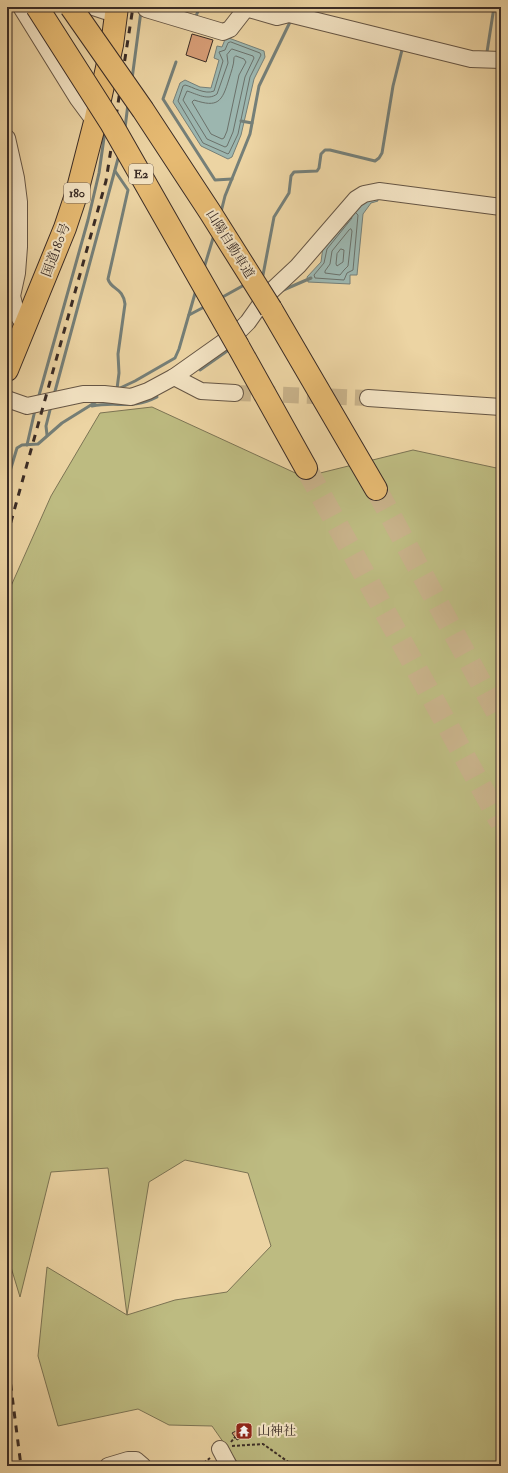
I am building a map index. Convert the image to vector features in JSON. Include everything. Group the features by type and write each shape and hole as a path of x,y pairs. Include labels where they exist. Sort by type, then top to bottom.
{"highway":[{"name":"E2","path":"37,7 111,123 306,468"},
{"name":"山陽自動車道","path":"71,7 143,110 210,212 271,309 376,490"},
{"name":"国道180号","path":"7,370 65,228 77,192 95,122 112,45 117,10"}],"street":[{"path":"21,7 78,99 95,122"},
{"path":"93,7 105,11 117,10"},
{"path":"146,9 223,32 230,29 241,13 249,9 277,17 294,16 312,19 471,59 501,60"},
{"path":"7,138 16,178 13,202 19,246 12,296 16,312 25,326"},
{"path":"7,399 27,406 83,394 104,394 131,397 174,377 239,331 267,295 298,266 349,206 364,194 379,191 501,208"},
{"path":"174,377 201,391 234,393"},
{"path":"368,398 501,407"},
{"path":"220,1449 229,1466"},
{"path":"108,1466 128,1460 136,1460 143,1466"}],"path":[{"path":"200,1466 224,1446 263,1444 294,1466"}],"shaded area":[{"path":"152,407 304,477 413,450 501,469 501,1466 240,1466 212,1426 169,1425 138,1409 58,1426 38,1356 47,1267 127,1315 108,1168 51,1172 20,1297 7,1254 7,595 51,496 100,413","holes":["185,1160 248,1173 271,1246 227,1292 175,1300 127,1315 149,1182"]}],"water":[{"path":"226,37 264,51 265,57 254,79 241,135 232,157 228,159 201,146 173,102 180,83 185,80 200,87 211,88 219,60 214,58 217,46 222,47"},
{"path":"377,196 378,201 371,203 363,214 357,275 350,275 350,284 308,282 307,277 321,262 323,247 361,202"}],"building":[{"path":"192,34 213,40 206,62 186,55"},
{"path":"236,1431 241,1438 237,1440 232,1433"}],"waterway":[{"path":"195,18 200,7"},
{"path":"486,54 494,7"},
{"path":"132,79 141,11"},
{"path":"221,212 225,196 250,134 259,86 291,20"},
{"path":"260,277 263,275 274,217 289,193 291,176 294,172 317,171 319,168 321,154 325,150 375,161 379,158 382,153 393,86 403,46"},
{"path":"176,62 163,99 215,180 232,179"},
{"path":"125,128 128,104"},
{"path":"241,121 252,123"},
{"path":"38,399 88,220 99,173 105,131"},
{"path":"54,395 119,155"},
{"path":"115,171 128,190 108,279 110,283 122,294 125,304 118,354 119,373 117,389"},
{"path":"204,268 214,235"},
{"path":"281,291 311,278"},
{"path":"219,299 246,284"},
{"path":"118,389 175,358 196,290"},
{"path":"189,315 206,306"},
{"path":"200,370 230,349"},
{"path":"92,406 140,403 157,397"},
{"path":"7,481 17,448 22,445 38,444 62,423 99,400"},
{"path":"47,435 46,426 51,406"},
{"path":"27,445 35,410"}],"tunnel":[{"path":"235,393 368,398"},
{"path":"306,468 501,823"},
{"path":"376,489 501,720"}],"railway":[{"path":"7,536 106,181 133,7"},
{"path":"7,1356 21,1466"}],"place":[{"name":"山神社","path":"244,1431"}]}
